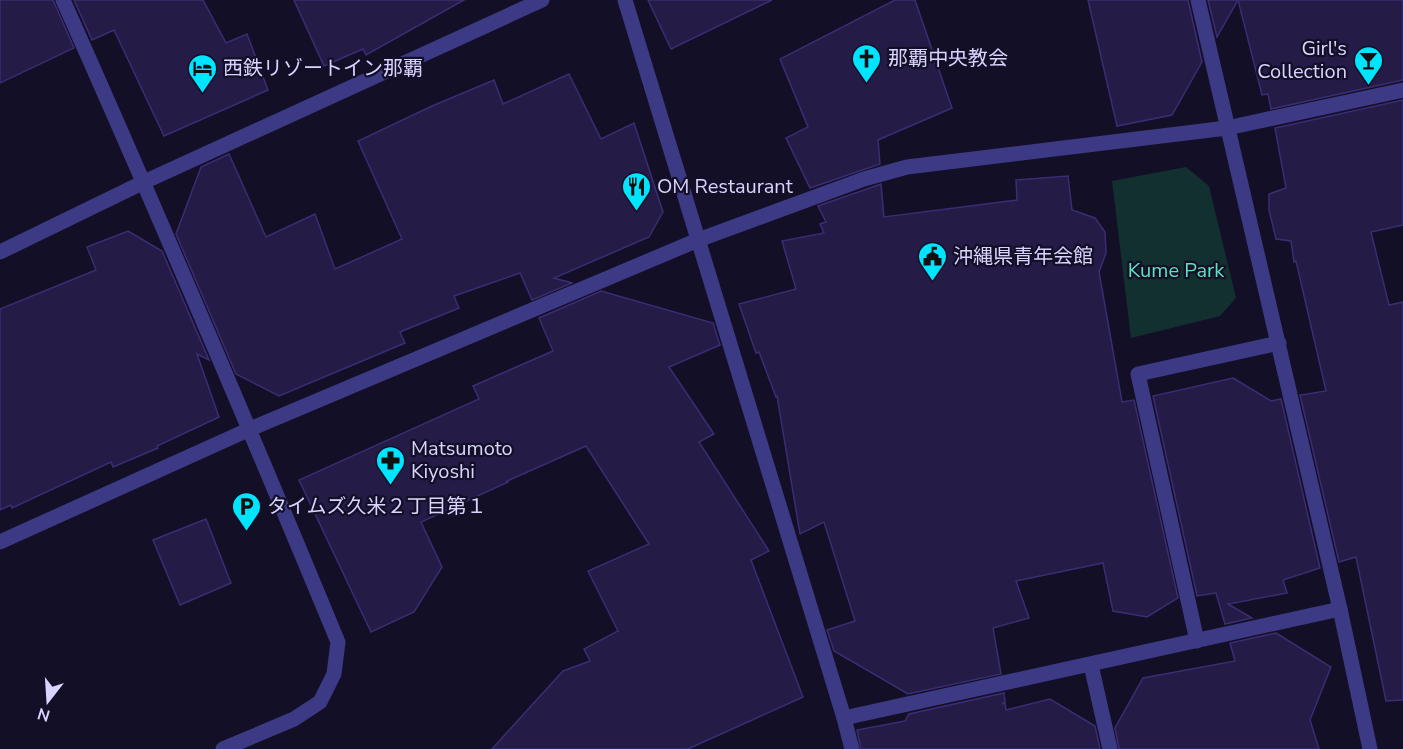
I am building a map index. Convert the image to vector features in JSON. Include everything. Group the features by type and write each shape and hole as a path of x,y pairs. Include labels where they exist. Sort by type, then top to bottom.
{"street":[{"path":"63,0 250,429 338,642 334,674 320,702 294,719 223,749"},
{"path":"0,252 144,182 542,0"},
{"path":"625,0 852,749"},
{"path":"1198,0 1279,343 1370,749"},
{"path":"0,542 250,429 698,240 864,179 908,167 1227,128 1403,90"},
{"path":"1197,641 1138,374 1279,343"},
{"path":"844,718 1340,609"},
{"path":"1091,665 1110,749"}],"green space":[{"name":"Kume Park","path":"1186,167 1209,186 1236,298 1220,316 1131,338 1112,181"}],"building":[{"path":"0,0 53,0 74,48 0,83"},
{"name":"西鉄リゾートイン那覇","path":"74,0 203,0 226,43 247,34 268,90 164,136 114,30 92,40"},
{"path":"294,0 464,0 366,55 363,49 324,66"},
{"path":"648,0 772,0 671,49"},
{"name":"那覇中央教会","path":"895,0 915,0 952,108 878,140 880,164 810,188 786,138 808,127 780,59"},
{"path":"1088,0 1188,0 1202,62 1172,115 1117,126"},
{"path":"1208,0 1238,0 1217,37"},
{"path":"1238,0 1403,0 1403,80 1271,109 1268,94 1262,95"},
{"path":"569,74 601,139 634,123 663,212 649,237 554,278 572,283 532,300 520,273 454,296 459,308 400,332 405,343 279,396 236,374 176,234 201,167 229,154 266,237 315,214 335,269 402,239 358,141 494,80 503,104"},
{"path":"1403,100 1403,225 1371,232 1389,305 1403,302 1403,700 1386,701 1356,557 1339,562 1300,395 1326,391 1296,261 1294,262 1291,241 1276,239 1269,210 1269,194 1286,188 1275,128"},
{"path":"1068,176 1072,210 1095,218 1105,232 1106,253 1099,272 1122,402 1134,400 1178,598 1147,617 1113,611 1103,563 1016,581 1029,618 993,628 1001,674 908,694 834,651 827,630 855,621 824,522 800,534 777,396 759,352 756,353 739,304 796,289 782,241 824,233 820,224 826,222 818,206 881,184 884,217 1017,200 1016,180"},
{"path":"128,231 162,251 209,360 197,354 219,417 157,446 158,448 113,467 111,462 12,508 11,505 0,510 0,309 96,270 87,247"},
{"path":"601,291 713,323 720,345 669,367 714,434 699,442 769,551 751,560 803,697 688,749 492,749 563,671 590,661 584,649 618,631 588,571 649,544 586,446 421,522 442,567 414,612 371,632 299,480 479,399 473,386 553,351 539,318"},
{"path":"1233,378 1271,401 1281,399 1320,568 1283,580 1287,593 1228,604 1252,618 1225,624 1216,593 1197,596 1153,396"},
{"path":"206,519 231,583 180,605 153,540"},
{"path":"1276,633 1331,667 1310,720 1319,749 1119,749 1115,728 1143,678 1235,661 1230,643"},
{"path":"1004,693 1005,702 1002,704 1005,703 1006,710 1050,699 1095,726 1100,749 861,749 857,730 905,721 909,714"}],"place":[{"name":"那覇中央教会","path":"867,84"},
{"name":"Girl's Collection","path":"1368,86"},
{"name":"西鉄リゾートイン那覇","path":"202,94"},
{"name":"OM Restaurant","path":"636,212"},
{"name":"沖縄県青年会館","path":"932,282"},
{"name":"Matsumoto Kiyoshi","path":"390,486"},
{"name":"タイムズ久米２丁目第１","path":"246,532"}]}
